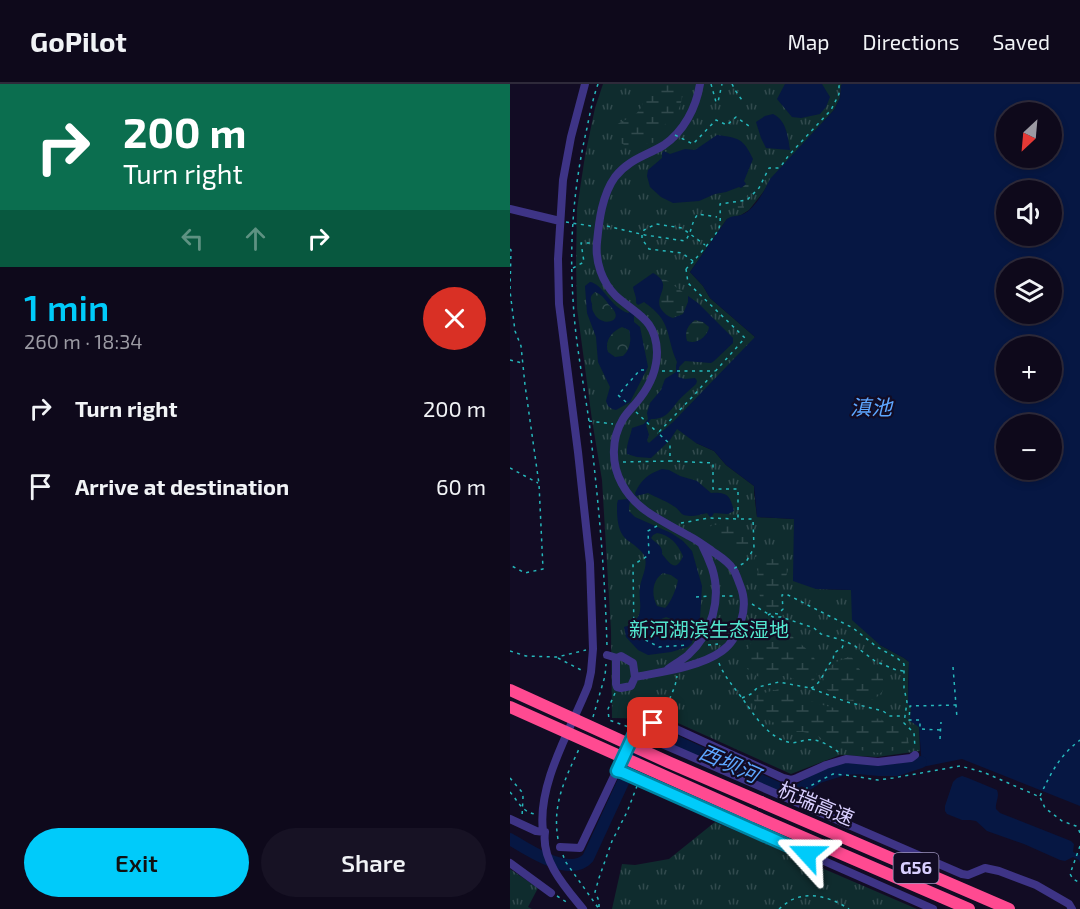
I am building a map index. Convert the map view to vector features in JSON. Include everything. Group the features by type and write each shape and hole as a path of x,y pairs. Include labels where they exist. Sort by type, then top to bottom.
{"highway":[{"name":"杭瑞高速","path":"510,690 1009,909"},
{"name":"杭瑞高速","path":"510,707 969,909"}],"street":[{"path":"583,909 556,874 545,845 542,815 543,800 554,764 588,686 593,649 590,563 560,304 558,259 563,180 571,137 585,84"},
{"path":"635,677 668,673 715,655 729,644 739,627 744,606 743,596 733,569 702,544 638,505 622,484 614,462 615,439 620,425 645,391 655,370 657,347 651,327 636,310 614,294 600,270 597,244 603,203 615,178 625,166 680,135 697,100 700,84"},
{"path":"510,209 560,221"},
{"path":"668,673 698,645 711,622 717,596 712,567 702,544"},
{"path":"607,655 617,658 621,656 633,663 635,677 631,686 617,687 615,662 617,658"},
{"path":"561,850 580,848 611,780 619,771 642,725 665,724 791,780 846,759 878,762 911,758 915,755"},
{"path":"636,734 962,874 968,875 985,868 1027,881 1069,904 1072,909"},
{"path":"619,771 933,909"},
{"path":"510,819 536,831 545,832"},
{"path":"510,863 551,893"}],"path":[{"path":"711,84 716,102 718,102 722,84"},
{"path":"732,84 744,103"},
{"path":"658,433 745,338 688,283 686,269 718,231 720,204 747,200 759,188 769,168 781,166 831,110 841,84"},
{"path":"680,135 693,144 716,120 728,125 736,117 749,126"},
{"path":"560,221 593,227 599,224 686,242 691,234 693,220 698,214 719,217"},
{"path":"694,262 682,253 649,249 642,239 644,230 656,224 682,228 706,245"},
{"path":"572,268 584,262 581,243 591,243"},
{"path":"510,249 510,291 515,331 521,346 539,484 543,569 525,573 510,565"},
{"path":"510,360 523,363"},
{"path":"670,461 670,444 618,395 640,370 715,371"},
{"path":"589,421 620,425"},
{"path":"614,462 713,463 713,489 738,489 738,519"},
{"path":"510,468 539,484"},
{"path":"673,527 677,523 709,518 753,519 754,548 746,562 733,569"},
{"path":"663,522 648,531 649,555 633,565 634,634 659,647 729,644"},
{"path":"768,615 781,612 783,609 782,596 786,594 852,628 877,648 897,658 904,664 905,671 904,723"},
{"path":"696,597 743,596"},
{"path":"748,607 749,600 772,617 814,628 821,634 845,641 875,661 896,670 905,671"},
{"path":"810,688 820,680 827,665 833,660 834,653 842,648 845,641"},
{"path":"510,651 526,656 557,657 593,649"},
{"path":"715,655 724,675 759,722 780,739 793,743 815,740 838,751 846,759"},
{"path":"557,657 580,670 591,672"},
{"path":"953,667 957,718"},
{"path":"668,673 678,673 670,698 673,721 670,727"},
{"path":"742,698 751,694 758,687 779,682 810,688 847,702 883,711 890,716 905,716"},
{"path":"617,687 608,709 609,720 628,727 642,725"},
{"path":"909,720 910,706 956,705"},
{"path":"904,723 909,720 920,720 920,729 940,730"},
{"path":"940,739 941,722"},
{"path":"904,723 914,733 915,755"},
{"path":"1040,797 1052,771 1069,749 1080,741"},
{"path":"794,802 807,788 833,774 867,779 893,778 960,766 983,772 1040,797 1045,808 1062,821 1076,825 1080,833"},
{"path":"846,770 846,775"},
{"path":"510,778 522,792 522,820"},
{"path":"599,909 599,901 595,892 599,878 612,841 627,812 639,779"},
{"path":"510,792 528,813 542,815"},
{"path":"1080,846 1070,873 1073,879 1080,883"},
{"path":"561,850 599,909"},
{"path":"551,893 570,904"},
{"path":"779,909 795,898 814,896 833,900 849,909"}],"green space":[{"name":"新河湖滨生态湿地","path":"603,84 842,84 840,98 834,110 771,179 749,210 727,219 690,272 710,298 755,337 696,443 714,451 726,465 754,486 757,517 794,519 816,589 852,590 880,645 909,662 909,705 911,705 919,727 920,751 877,757 840,755 791,774 669,719 612,718 611,631 602,480 577,308 576,262 577,209 585,156 595,108"},
{"path":"646,84 684,84 680,106 662,129 660,140 655,143 626,146 615,137 616,125 638,112 643,102"},
{"path":"762,177 747,195 744,208 738,209 738,196 742,188"},
{"path":"659,277 688,296 683,314 672,317 665,315 660,309 660,296 664,289"},
{"path":"595,292 602,295 615,311 616,316 613,321 599,320 595,315 590,298"},
{"path":"695,320 709,327 704,337 690,342 687,341 687,329"},
{"path":"622,327 629,330 630,344 623,356 615,357 608,352 607,344 612,334"},
{"path":"731,524 747,531 749,551 746,556 722,543 709,531 712,525"},
{"path":"755,557 777,560 788,569 778,590 782,597 779,608 770,609 760,602"},
{"path":"767,623 776,631 783,631 792,636 813,655 818,668 812,682 804,684 783,676 768,678 756,676 748,669 744,659 746,651"},
{"path":"851,656 862,673 876,671 882,677 884,688 874,699 850,701 834,695 822,685 825,673 831,666"},
{"path":"779,689 819,704 888,722 898,721 901,732 908,738 909,748 878,753 830,745 817,735 791,732 767,719 757,710 753,696"},
{"path":"715,822 917,909 612,909 622,864 635,865 669,859"},
{"path":"510,869 538,888 528,907 532,909 510,909"}],"water":[{"path":"785,84 822,84 830,97 826,107 820,114 801,118 792,117 777,99"},
{"name":"滇池","path":"842,84 1080,84 1080,806 962,759 922,767 919,727 910,721 911,705 908,705 909,662 880,645 852,620 851,590 816,589 793,581 794,519 757,517 754,486 726,465 714,451 696,443 677,429 670,440 651,458 627,454 632,428 644,424 648,419 650,403 661,390 665,379 676,372 677,362 667,329 660,316 644,302 638,305 636,303 633,287 653,273 662,282 659,304 666,315 673,318 683,314 688,296 733,338 733,343 711,363 685,361 679,367 678,377 695,378 696,384 667,414 651,419 646,425 649,443 673,422 755,337 710,298 690,272 727,219 746,213 755,205 770,179 834,110 840,98","holes":["695,320 709,327 704,337 690,342 687,341 687,329"]},
{"path":"773,114 784,124 790,150 766,148 761,138 756,122"},
{"path":"717,135 740,140 753,159 744,181 746,184 741,188 715,194 699,201 673,203 661,197 650,187 648,170 662,158 664,151 670,154 685,149 695,150"},
{"path":"590,282 595,284 616,306 628,313 634,312 634,322 640,327 648,367 630,402 616,410 608,406 606,401 610,387 598,362 596,337 587,313 585,286","holes":["595,292 603,297 612,308 616,317 614,320 606,322 597,318 592,309 591,299","622,327 629,330 630,344 623,356 615,357 608,352 607,344 612,334"]},
{"path":"662,469 697,481 711,493 725,494 734,511 728,514 714,513 710,517 707,513 688,516 648,493 636,496 635,493 642,481"},
{"path":"628,499 630,501 629,511 635,517 671,533 692,551 702,586 700,618 692,643 688,647 648,655 638,650 626,637 624,627 634,623 640,612 640,587 646,563 643,553 622,535 617,515 618,500","holes":["657,533 670,538 679,548 683,556 678,564 670,564 662,554 660,547 651,538","663,573 678,580 665,608 657,606 654,597 654,588 659,576","666,617 674,620 683,627 684,634 676,640 669,638 662,630 659,620"]},
{"path":"962,776 997,790 996,809 1000,813 1071,841 1074,844 1073,852 1080,855 1080,863 1073,857 1065,861 1060,860 987,831 976,821 962,820 947,814 945,806 953,782"}],"waterway":[{"name":"西坝河","path":"510,839 560,864 571,865 588,858 643,739 649,734 658,733 782,790 791,792 799,790 819,777 845,769 897,770 921,762"}],"route":[{"path":"653,723 642,725 634,734 617,771 807,854"}]}
